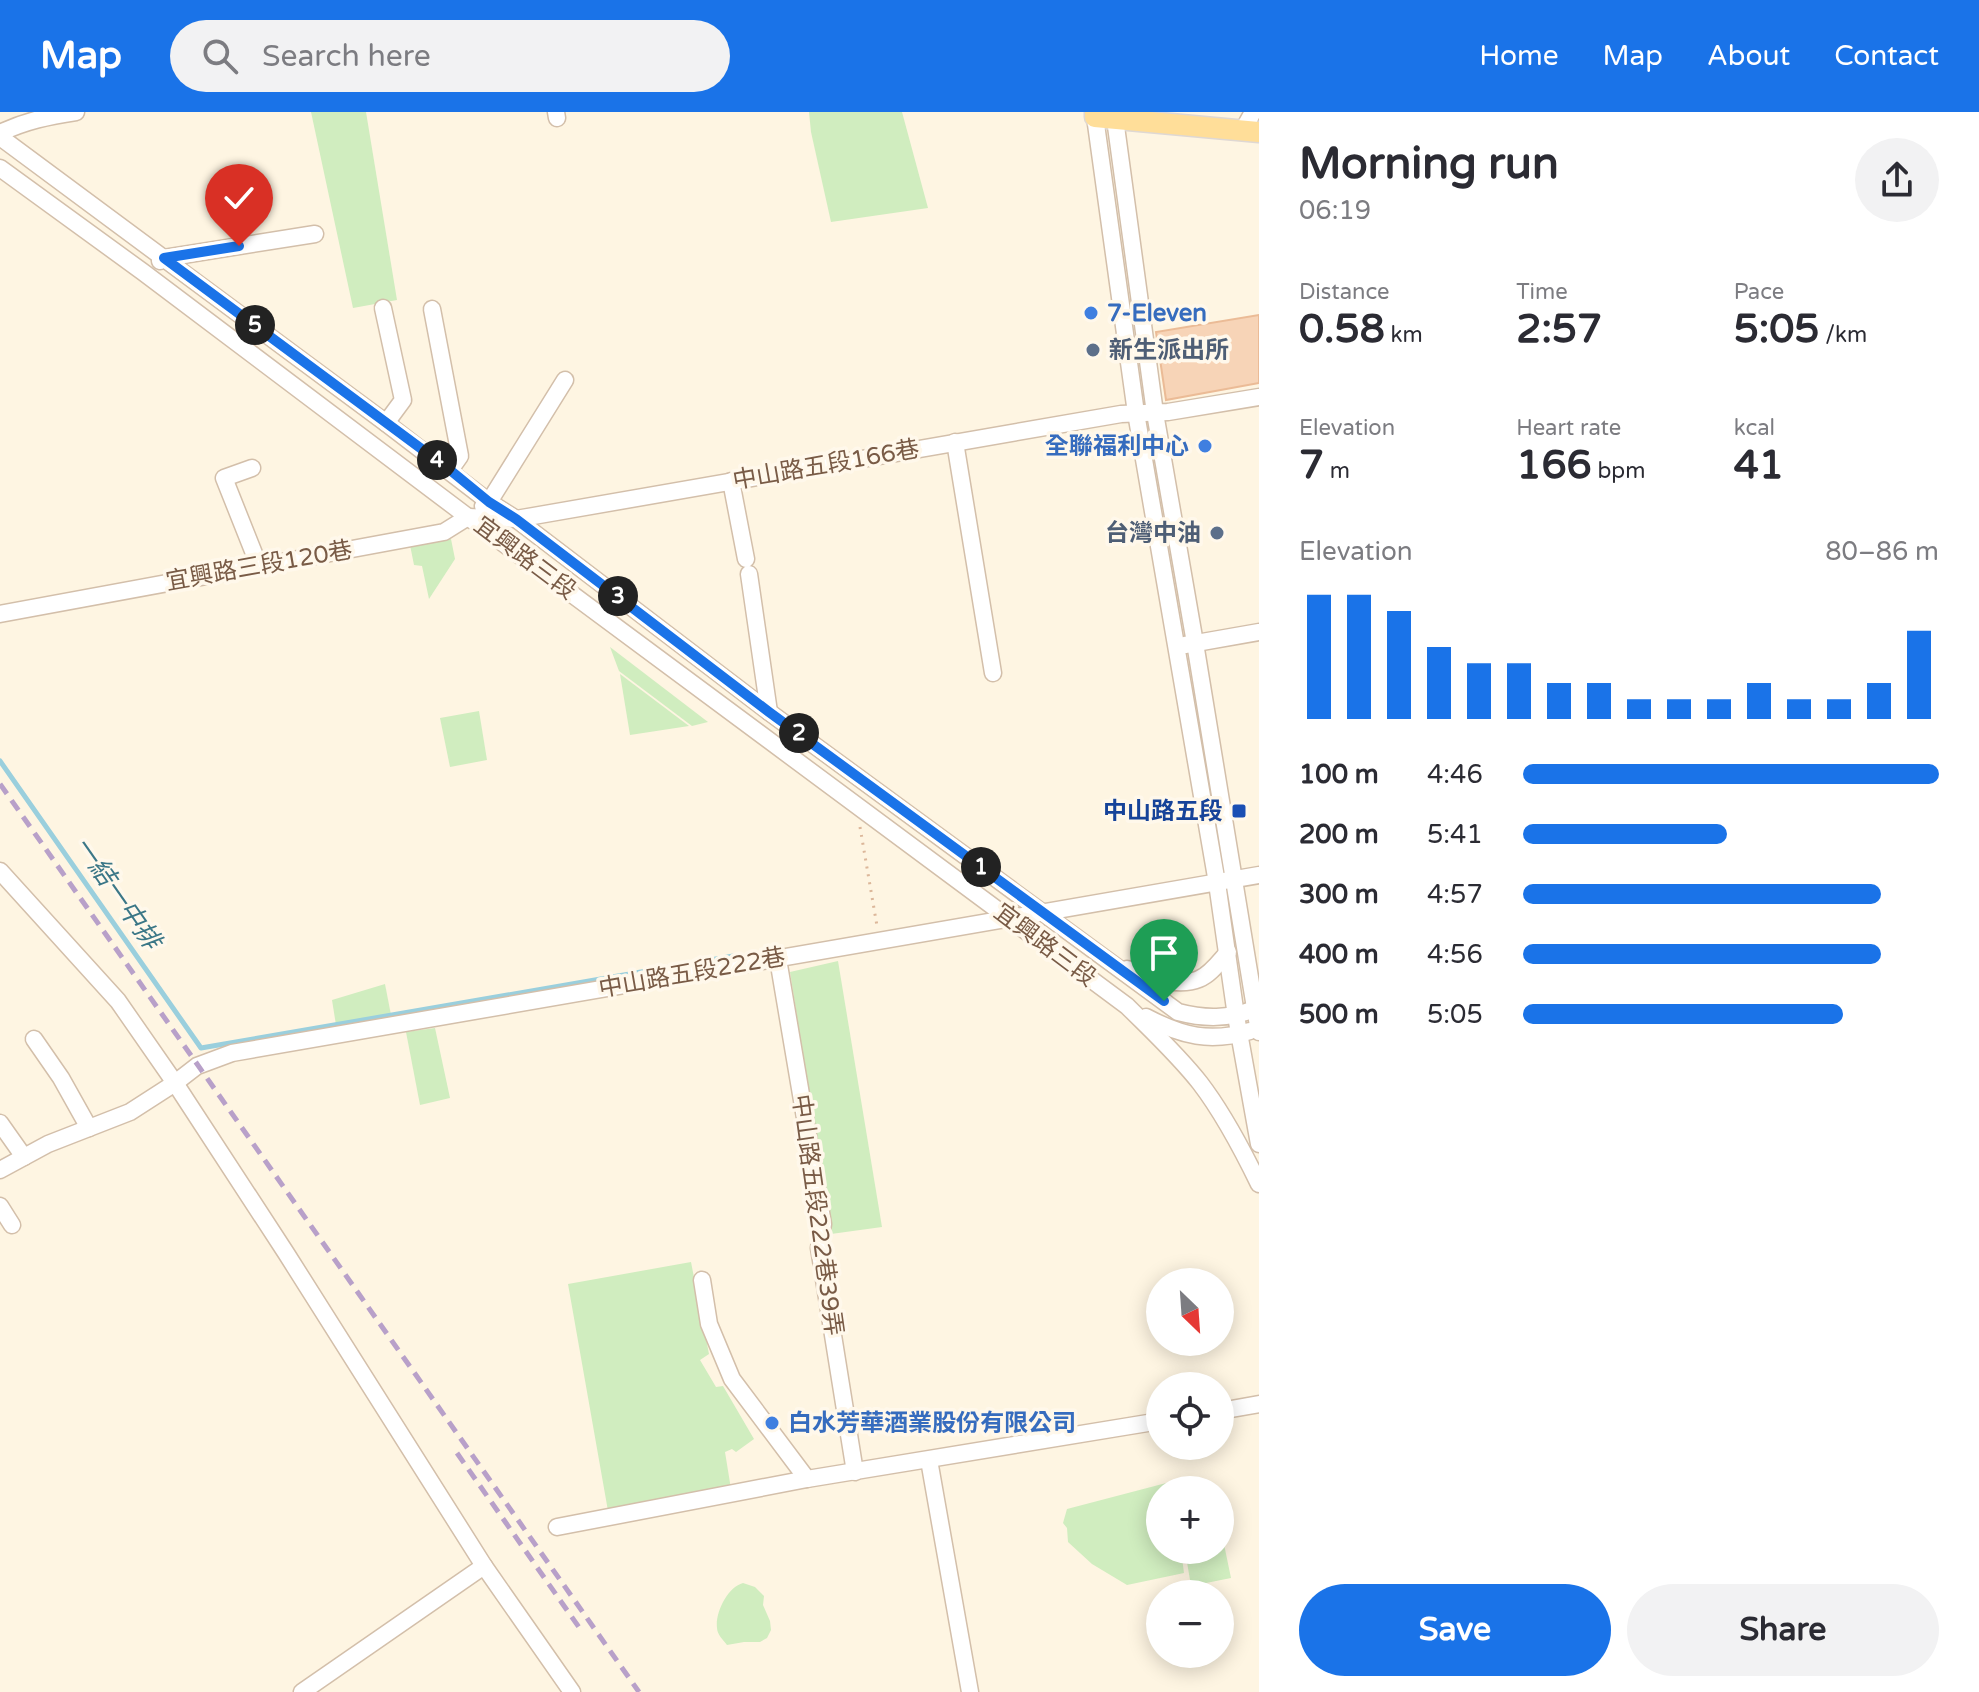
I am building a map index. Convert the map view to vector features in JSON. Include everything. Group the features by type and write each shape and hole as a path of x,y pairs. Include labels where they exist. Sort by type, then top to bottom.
{"main road":[{"path":"1105,115 1252,125"}],"street":[{"path":"0,135 18,124 41,117 76,112"},
{"path":"1105,115 1195,643 1225,881 1228,952 1236,1016 1259,1144"},
{"path":"1105,115 1136,413 1176,647 1225,881 1255,979 1259,1030"},
{"name":"宜興路三段","path":"0,135 489,502 516,519 769,712 1178,1012 1211,1018 1236,1016 1255,1009"},
{"name":"宜興路三段","path":"0,168 1127,1006 1168,1046 1200,1084 1243,1151 1259,1184"},
{"path":"143,272 164,258 315,234"},
{"path":"383,308 403,400 386,423"},
{"path":"432,309 460,456 450,470"},
{"path":"468,517 489,502 565,380"},
{"name":"中山路五段166巷","path":"516,519 1121,414 1168,412 1259,397"},
{"path":"955,442 993,673"},
{"path":"252,468 224,478 259,566"},
{"path":"731,481 748,567 769,712"},
{"name":"宜興路三段120巷","path":"0,614 444,532 468,517 516,519"},
{"path":"1176,647 1259,632"},
{"path":"0,871 118,1001 286,1253 484,1566 572,1692"},
{"name":"中山路五段222巷","path":"0,1170 48,1144 130,1112 197,1066 232,1053 1259,875"},
{"name":"宜興路三段","path":"1115,964 1179,982 1198,979 1213,970 1228,952"},
{"name":"中山路五段222巷39弄","path":"778,959 823,1224 819,1248 855,1472"},
{"name":"宜興路三段","path":"1127,1006 1171,1030 1187,1035 1215,1037 1259,1030"},
{"path":"34,1039 61,1078 89,1128"},
{"path":"0,1123 24,1157"},
{"path":"0,1206 12,1225"},
{"path":"702,1280 709,1324 732,1379 807,1479"},
{"path":"1234,1408 1259,1404"},
{"path":"557,1527 807,1479 1146,1423"},
{"path":"929,1460 970,1692"},
{"path":"302,1692 484,1566"}],"path":[{"path":"856,803 879,941"}],"green space":[{"path":"311,112 366,112 397,300 353,308"},
{"path":"809,112 902,112 928,208 831,222"},
{"path":"451,539 455,559 429,599 422,566 414,565 410,545"},
{"path":"610,647 708,722 692,726 619,671"},
{"path":"620,674 689,726 630,735"},
{"path":"479,711 487,760 450,767 440,718"},
{"path":"838,961 882,1227 831,1234 790,972"},
{"path":"385,984 391,1015 336,1025 332,1000"},
{"path":"435,1028 450,1098 420,1105 406,1032"},
{"path":"691,1262 709,1354 700,1360 716,1387 723,1386 754,1439 736,1452 732,1449 725,1452 731,1489 608,1511 568,1284"},
{"path":"1146,1488 1146,1564 1183,1564 1184,1573 1127,1585 1092,1564 1068,1542 1067,1528 1063,1523 1067,1509"},
{"path":"1187,1564 1228,1564 1231,1578 1190,1580"},
{"path":"743,1583 755,1587 764,1596 763,1605 771,1630 767,1638 760,1642 727,1645 717,1630 718,1615 732,1589"}],"building":[{"path":"1259,315 1259,383 1166,400 1156,332"}],"waterway":[{"name":"一結一中排","path":"0,761 201,1048 739,955"}],"railway":[{"path":"0,784 639,1692"},
{"path":"457,1453 583,1633"}],"place":[{"name":"7-Eleven","path":"1091,313"},
{"name":"新生派出所","path":"1093,350"},
{"name":"全聯福利中心","path":"1205,446"},
{"name":"台灣中油","path":"1217,533"},
{"name":"中山路五段","path":"1239,811"},
{"name":"白水芳華酒業股份有限公司","path":"772,1423"}],"route":[{"path":"239,246 164,258 489,502 516,519 769,712 1164,1001"}]}
